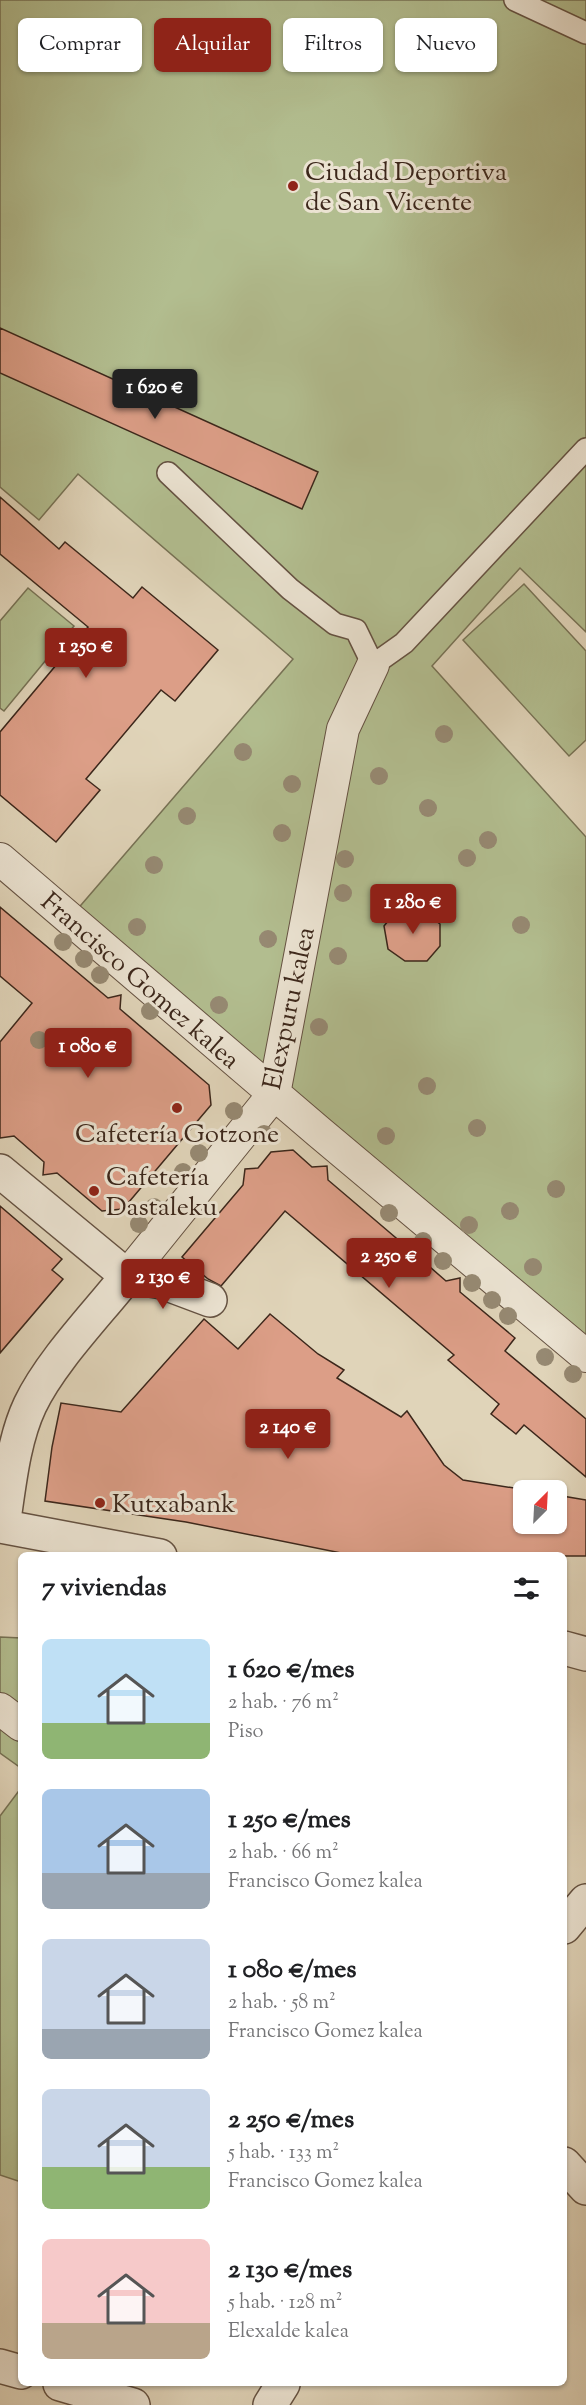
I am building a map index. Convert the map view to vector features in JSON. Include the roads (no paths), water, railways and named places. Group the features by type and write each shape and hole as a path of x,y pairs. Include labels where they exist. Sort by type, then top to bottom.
{"street":[{"name":"Elexpuru kalea","path":"2,1526 20,1438 30,1406 46,1377 274,1094 343,729 373,665"},
{"name":"Francisco Gomez kalea","path":"0,859 274,1094 586,1356"},
{"path":"0,1171 128,1276 162,1282 210,1300"},
{"path":"2,1526 139,1552"},
{"path":"567,1649 586,1654"},
{"path":"0,1709 18,1723"},
{"path":"567,1923 586,1901"},
{"path":"567,2167 586,2188"},
{"path":"0,2366 18,2371"},
{"path":"67,2386 133,2405"},
{"path":"270,2405 282,2386"}],"lane":[{"path":"515,0 586,33"},
{"path":"168,473 290,589 335,624 356,630 373,665 404,643 586,449"}],"place":[{"name":"Ciudad Deportiva de San Vicente","path":"293,186"},
{"name":"Cafetería Gotzone","path":"177,1108"},
{"name":"Cafetería Dastaleku","path":"94,1191"},
{"name":"Kutxabank","path":"100,1503"}]}
